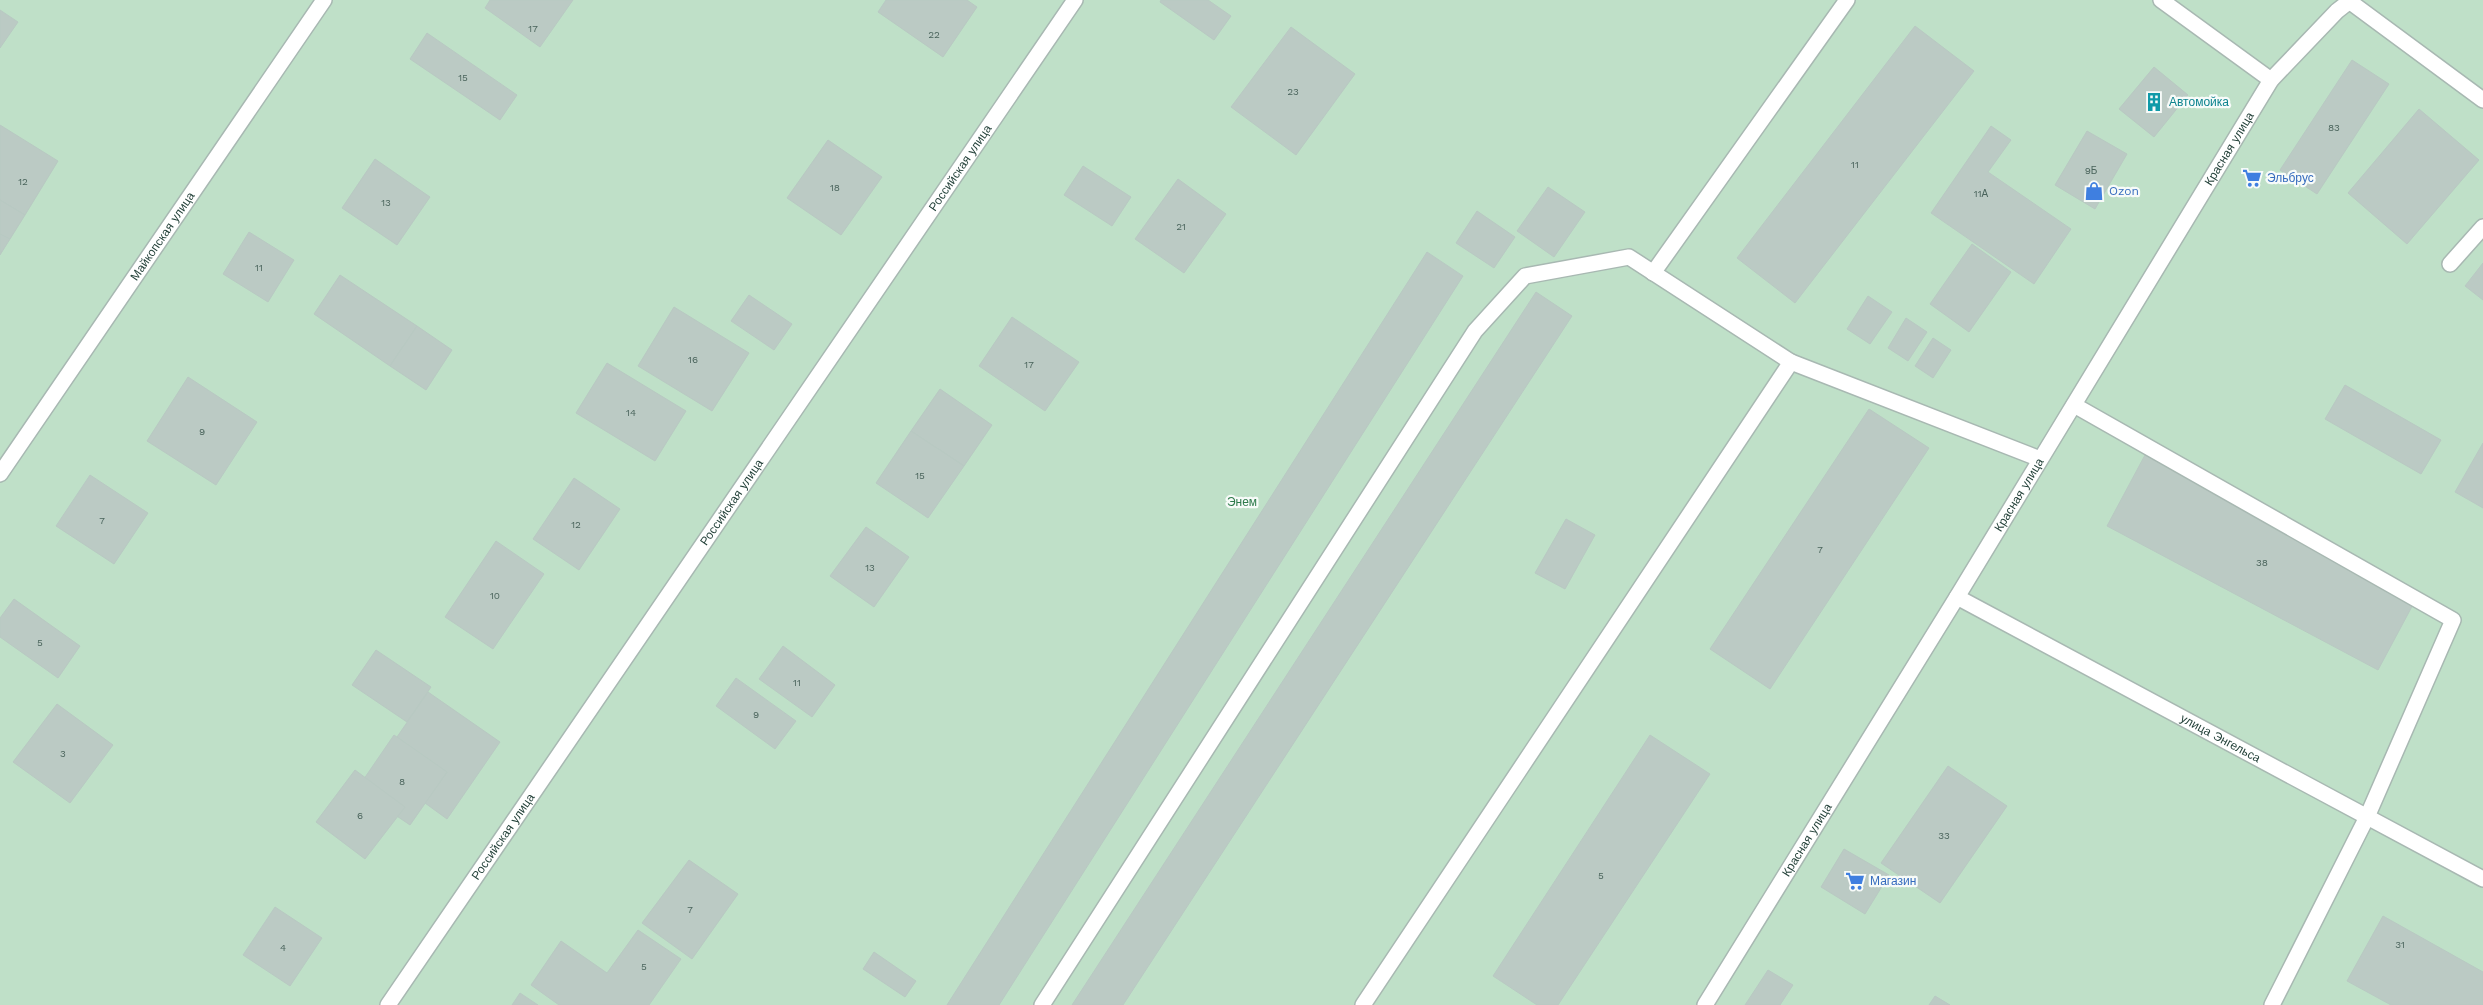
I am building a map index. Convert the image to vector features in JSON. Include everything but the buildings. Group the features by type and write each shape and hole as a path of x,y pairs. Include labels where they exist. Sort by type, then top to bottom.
{"street":[{"name":"Майкопская улица","path":"0,474 324,0"},
{"name":"Российская улица","path":"388,1005 1076,0"},
{"path":"1653,273 1847,0"},
{"path":"2162,0 2270,80"},
{"path":"2350,1 2483,100"},
{"name":"Красная улица","path":"1706,1005 1957,597 2270,80 2337,11 2350,1"},
{"path":"2450,264 2483,227"},
{"path":"1042,1005 1475,331 1525,276 1629,257 1791,362 2040,459"},
{"path":"1363,1005 1791,362"},
{"path":"2074,405 2453,620 2367,816 2272,1005"},
{"name":"улица Энгельса","path":"1957,597 2483,879"}],"green space":[{"name":"Энем","path":"0,0 2483,0 2483,1005 0,1005"}],"place":[{"name":"Автомойка","path":"2154,102"},
{"name":"Эльбрус","path":"2252,178"},
{"name":"Ozon","path":"2094,191"},
{"name":"Магазин","path":"1855,881"}]}
